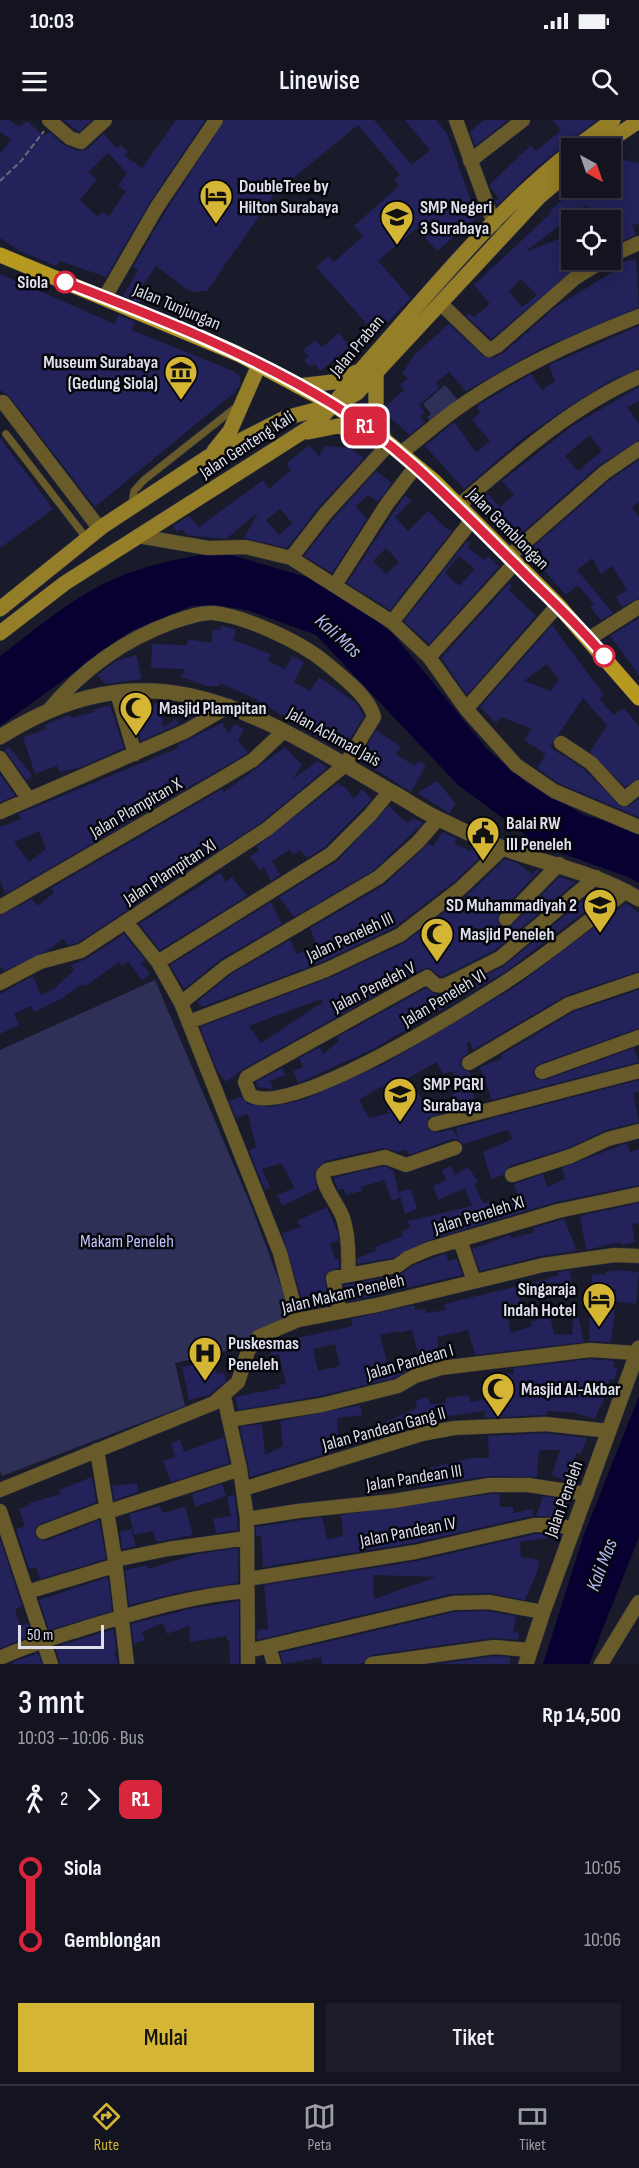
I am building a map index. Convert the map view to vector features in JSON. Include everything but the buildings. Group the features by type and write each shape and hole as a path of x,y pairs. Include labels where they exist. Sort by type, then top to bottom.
{"main road":[{"path":"589,138 613,120"},
{"path":"613,138 639,121"},
{"name":"Jalan Praban","path":"334,405 360,371 494,224 561,160"},
{"name":"Jalan Praban","path":"334,405 357,393 539,198 561,179"},
{"name":"Jalan Tunjungan","path":"0,255 105,297 259,365 334,405"},
{"path":"208,458 230,430 259,365"},
{"path":"298,386 333,382 360,371"},
{"path":"376,372 376,411 389,443"},
{"name":"Jalan Gemblongan","path":"334,405 389,443 458,506 590,638 639,698"},
{"name":"Jalan Genteng Kali","path":"0,633 65,583 301,434 334,405"},
{"name":"Jalan Genteng Kali","path":"0,609 100,529 208,458 285,417 334,405"},
{"path":"301,434 338,426 389,443"}],"street":[{"path":"51,121 70,138 81,142 105,120"},
{"path":"105,297 157,207 216,120"},
{"path":"456,120 494,224"},
{"path":"470,161 523,120"},
{"path":"621,251 639,243"},
{"path":"440,303 486,349 490,349 497,346 575,278 588,270"},
{"path":"291,558 325,514 389,443 455,410 499,381 570,344 639,316"},
{"path":"458,506 512,460 572,417 612,389 639,377"},
{"path":"1,400 100,529"},
{"path":"429,657 511,561 604,473 639,449"},
{"path":"335,585 387,504 416,466"},
{"path":"392,622 472,520"},
{"path":"138,536 208,548 246,547 291,558 392,622 429,657 466,709 516,765 554,791 583,806 639,827"},
{"path":"466,709 558,605"},
{"path":"590,638 639,607"},
{"name":"Jalan Plampitan XI","path":"0,983 40,962 81,951 267,829 345,765 373,721 373,713 367,703 340,675 305,648 279,634 212,613 176,621 136,637 66,689 48,711"},
{"name":"Jalan Achmad Jais","path":"0,737 48,711 81,700 117,693 180,692 229,706 284,731 438,819 503,848 596,877 632,895"},
{"path":"117,693 135,754"},
{"path":"0,812 186,731 229,706"},
{"name":"Jalan Plampitan X","path":"0,907 221,779 253,759 284,731"},
{"path":"561,743 591,763 624,799 639,787"},
{"path":"0,758 28,798"},
{"path":"158,962 331,854 370,815 390,790"},
{"path":"181,1004 226,967 379,877 418,842 438,819"},
{"name":"Jalan Peneleh III","path":"189,1023 326,970 400,935 461,888 503,848"},
{"path":"506,919 559,864"},
{"name":"Jalan Peneleh V","path":"261,1101 250,1095 245,1082 247,1077 427,977 436,985 444,986 500,958 596,877"},
{"name":"Jalan Peneleh VI","path":"261,1101 315,1088 386,1053 509,979 632,895"},
{"path":"126,922 158,962 181,1004 280,1253 298,1320"},
{"path":"469,1063 569,1004 639,980"},
{"path":"542,1072 639,1037"},
{"path":"435,1124 639,1071"},
{"path":"512,1175 571,1156 608,1139 639,1131"},
{"path":"348,1275 348,1243 344,1219 337,1202 323,1182 323,1174 327,1170 385,1157 406,1166 455,1148"},
{"name":"Jalan Peneleh XI","path":"340,1312 333,1278 397,1266 408,1258 558,1210 639,1194"},
{"path":"460,1240 474,1281"},
{"name":"Jalan Makam Peneleh","path":"224,1397 237,1382 248,1350 258,1337 298,1320 562,1262 615,1255 639,1256"},
{"name":"Jalan Pandean I","path":"230,1420 322,1405 398,1386 415,1376 441,1368 590,1350 638,1350"},
{"name":"Jalan Peneleh","path":"528,1657 638,1350"},
{"path":"0,1490 98,1449 150,1431 224,1397 240,1469 247,1520 248,1657 269,1647 453,1603 489,1602 543,1612"},
{"name":"Jalan Pandean Gang II","path":"243,1489 422,1434 454,1428 546,1424 609,1431"},
{"path":"98,1449 123,1616 127,1664"},
{"path":"43,1532 240,1469"},
{"name":"Jalan Pandean III","path":"247,1520 298,1510 393,1501 490,1485 528,1485 587,1494"},
{"path":"0,1511 45,1639 51,1664"},
{"name":"Jalan Pandean IV","path":"0,1658 45,1639 123,1616 224,1593 248,1585 415,1552 534,1525 557,1524 574,1529"},
{"path":"27,1592 115,1563 168,1549 247,1538"},
{"path":"601,1664 639,1602"},
{"path":"269,1647 274,1664"},
{"path":"372,1664 494,1647 528,1657"}],"lane":[{"path":"131,507 134,491 144,480 201,438 244,400"},
{"path":"6,434 87,539"}],"path":[{"path":"0,181 21,161 51,121"}],"green space":[{"path":"445,385 464,408 438,430 427,417 431,414 423,404"},
{"name":"Makam Peneleh","path":"155,980 252,1208 292,1316 264,1329 243,1347 175,1363 185,1406 2,1476 0,1470 0,1050"}],"water":[{"name":"Kali Mas","path":"221,552 317,580 363,610 393,634 487,749 527,783 586,816 639,829 639,883 539,845 458,785 316,635 247,610 216,605 191,606 131,631 0,726 0,656 50,617 115,579 149,566"},
{"name":"Kali Mas","path":"639,1396 639,1537 589,1664 543,1664 583,1537"}],"bus line":[{"name":"R1","path":"65,282 238,354 334,405 381,437 434,481 514,564 558,605 604,656"}],"place":[{"name":"DoubleTree by Hilton Surabaya","path":"216,225"},
{"name":"SMP Negeri 3 Surabaya","path":"397,246"},
{"name":"Siola","path":"65,282"},
{"name":"Museum Surabaya (Gedung Siola)","path":"181,401"},
{"name":"Masjid Plampitan","path":"136,737"},
{"name":"Balai RW III Peneleh","path":"483,862"},
{"name":"SD Muhammadiyah 2","path":"600,934"},
{"name":"Masjid Peneleh","path":"437,963"},
{"name":"SMP PGRI Surabaya","path":"400,1123"},
{"name":"Singaraja Indah Hotel","path":"599,1328"},
{"name":"Puskesmas Peneleh","path":"205,1382"},
{"name":"Masjid Al-Akbar","path":"498,1418"}]}
